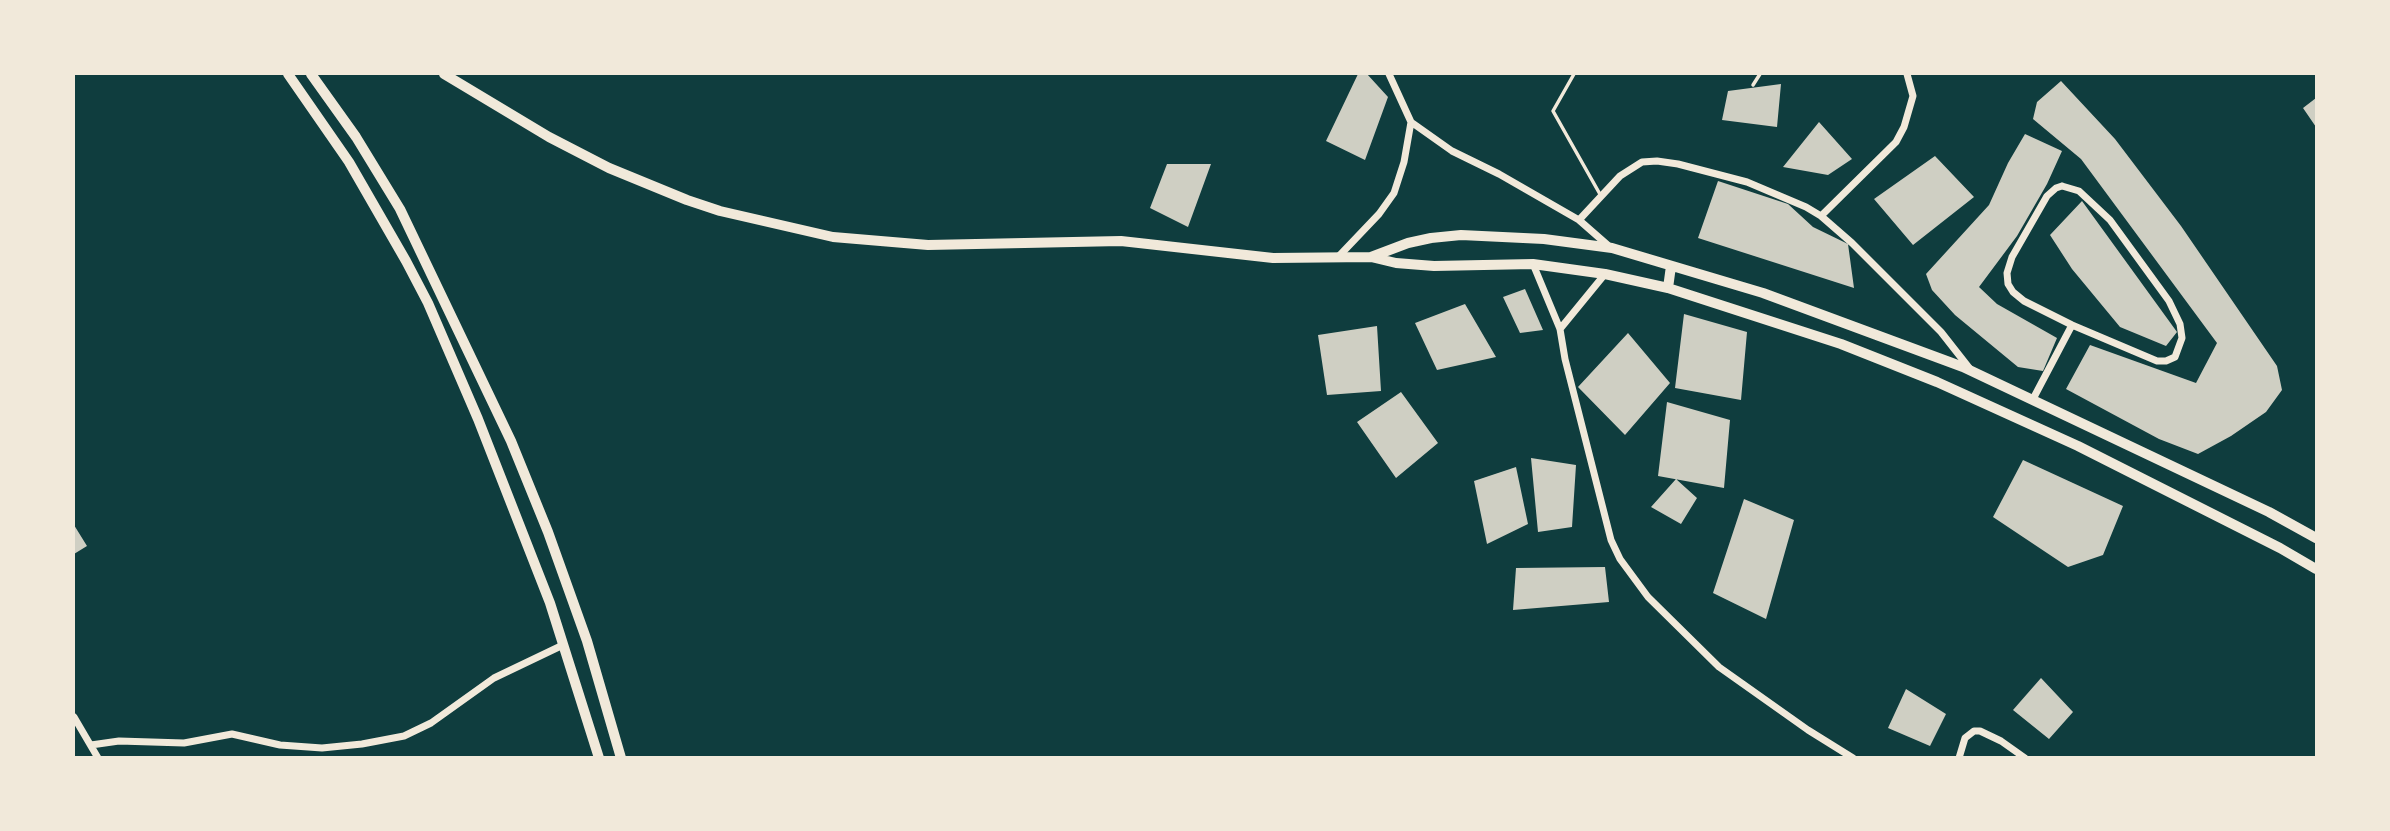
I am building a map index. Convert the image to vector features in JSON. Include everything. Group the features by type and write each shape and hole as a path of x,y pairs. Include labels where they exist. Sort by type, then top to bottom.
{"main road":[{"path":"288,74 349,162 428,303 483,431 550,603 599,758"},
{"path":"312,74 356,137 400,209 511,441 548,532 587,641 621,758"}],"street":[{"path":"444,74 549,137 608,168 720,211 833,237 928,245 1121,241 1273,258 1371,257 1415,265 1533,264 1605,274 1668,288 1842,344 1937,382 2078,446 2280,548 2316,569"},
{"path":"1389,74 1410,122 1452,151 1499,174 1579,220 1612,248"},
{"path":"1821,216 1896,142 1904,127 1913,96 1907,74"},
{"path":"1339,256 1379,214 1394,193 1404,162 1410,122"},
{"path":"1579,220 1629,169 1642,162 1678,164 1747,182 1821,216 1852,243 1941,332 1971,370"},
{"path":"2062,186 2079,191 2110,220 2169,301 2180,324 2182,338 2175,356 2166,361 2157,361 2072,325 2024,301 2008,284 2007,273 2012,257 2046,196 2062,186"},
{"path":"1371,257 1408,243 1461,235 1544,239 1612,248 1671,265 1763,293 1891,338 1971,370 2269,512 2316,538"},
{"path":"1533,264 1560,329 1565,359 1611,540 1619,559 1632,578 1674,625 1719,667 1808,730 1853,758"},
{"path":"1668,288 1671,265"},
{"path":"1560,329 1605,274"},
{"path":"2033,399 2072,325"},
{"path":"91,745 119,741 184,743 232,734 280,745 322,748 404,736 431,723 494,678 563,645"},
{"path":"74,717 98,758"},
{"path":"1959,758 1965,738 1974,731 2001,741 2025,758"}],"lane":[{"path":"1574,74 1553,111 1601,197"},
{"path":"1753,85 1760,74"}],"building":[{"path":"1358,74 1367,74 1388,97 1365,160 1326,141"},
{"path":"2061,81 2115,139 2181,226 2277,366 2282,390 2266,412 2198,454 2159,439 2066,389 2090,345 2196,383 2217,343 2081,159 2033,119 2037,102"},
{"path":"1781,84 1777,127 1722,120 1728,91"},
{"path":"2316,98 2316,127 2303,108"},
{"path":"1819,122 1852,159 1828,175 1783,167"},
{"path":"2025,134 2062,151 2047,184 2017,236 1979,287 1997,304 2057,338 2043,371 2018,367 1955,315 1932,290 1926,274 1989,205"},
{"path":"1935,156 1974,197 1913,245 1874,199"},
{"path":"1167,164 1211,164 1188,227 1150,208"},
{"path":"1718,181 1788,204 1813,227 1848,244 1854,288 1698,238"},
{"path":"2082,201 2177,332 2166,346 2120,327 2072,269 2050,235"},
{"path":"1525,289 1543,330 1520,333 1503,297"},
{"path":"1465,304 1496,357 1437,370 1415,323"},
{"path":"1684,314 1747,332 1741,400 1675,388"},
{"path":"1377,326 1381,391 1327,395 1318,335"},
{"path":"1628,333 1670,383 1625,435 1578,387"},
{"path":"1401,392 1438,443 1396,478 1357,422"},
{"path":"1667,402 1730,420 1724,488 1658,476"},
{"path":"1531,458 1576,465 1572,527 1538,532"},
{"path":"2023,460 2123,506 2103,555 2068,567 1993,517"},
{"path":"1516,467 1528,524 1487,544 1474,481"},
{"path":"1676,479 1697,498 1681,524 1651,507"},
{"path":"1744,499 1794,520 1766,619 1713,593"},
{"path":"74,525 87,546 74,554"},
{"path":"1605,567 1609,602 1513,610 1516,568"},
{"path":"2041,678 2073,712 2049,739 2013,710"},
{"path":"1906,689 1946,714 1930,746 1888,728"}]}
